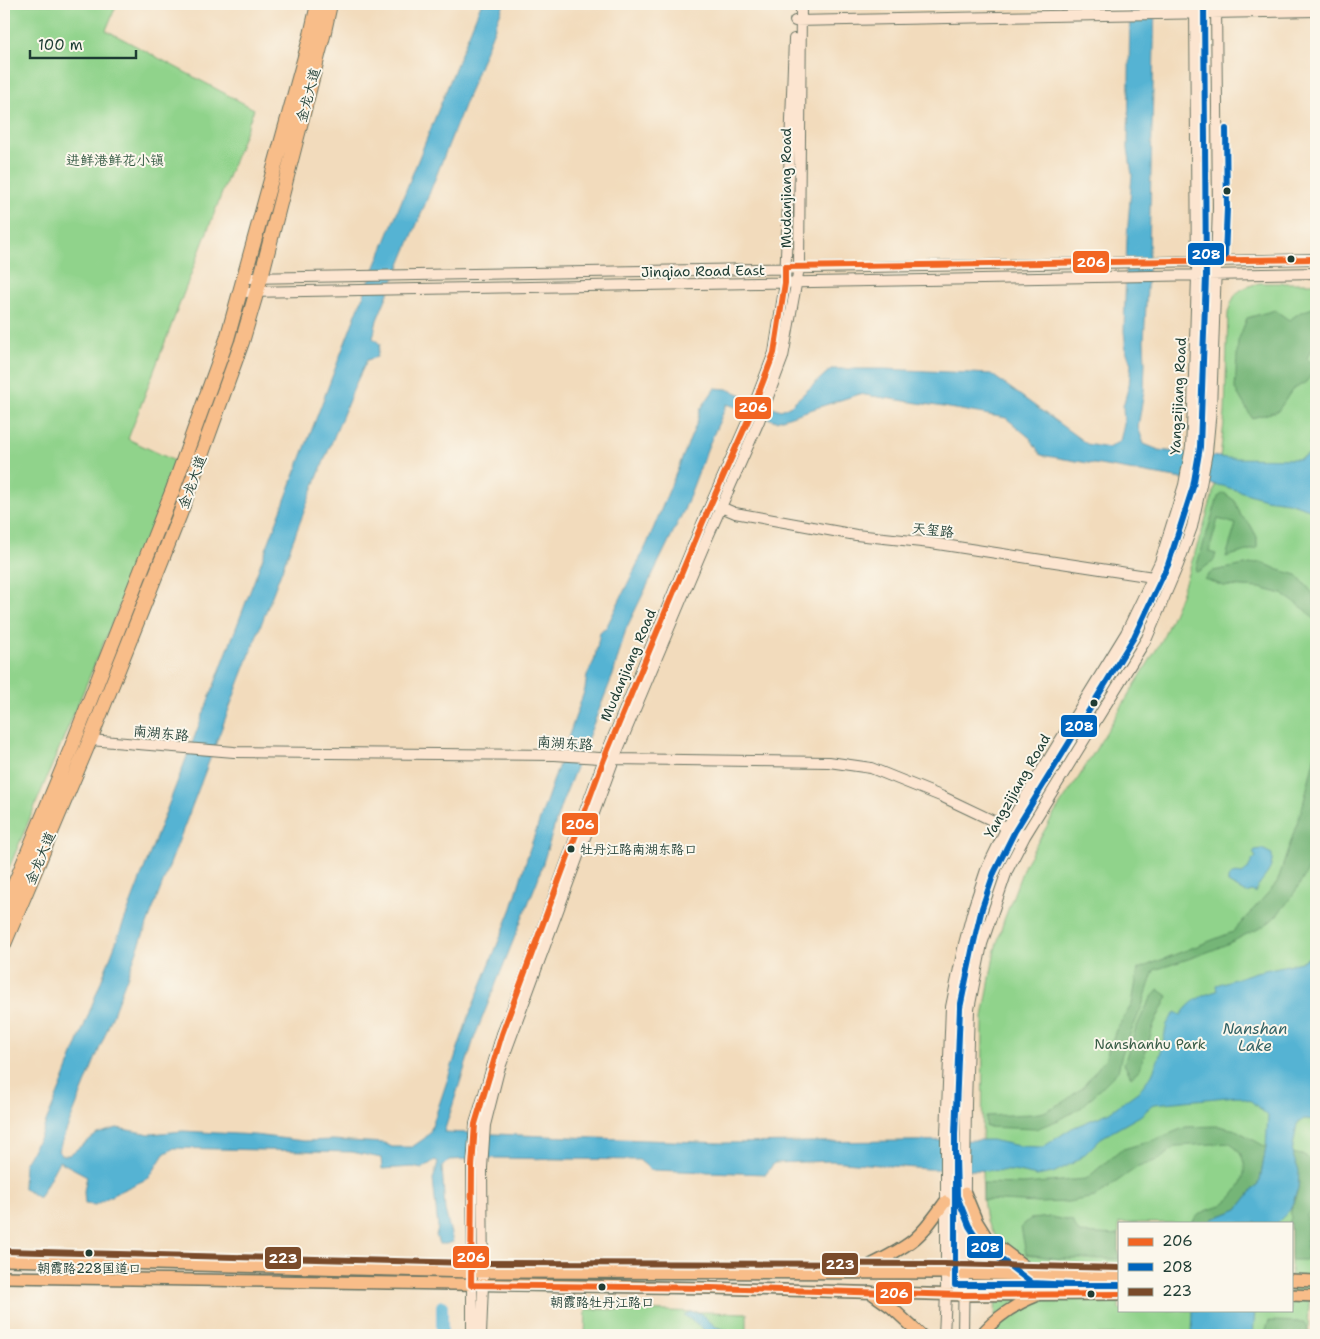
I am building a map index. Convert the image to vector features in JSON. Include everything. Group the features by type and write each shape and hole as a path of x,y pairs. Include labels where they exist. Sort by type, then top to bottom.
{"highway":[{"name":"金龙大道","path":"4,910 70,751 172,492 227,339 309,44 318,4"},
{"name":"金龙大道","path":"4,944 90,740 180,514 242,342 261,277 330,4"}],"main road":[{"path":"965,1193 977,1222 987,1238 1036,1276"},
{"path":"853,1273 913,1241 945,1202"},
{"path":"4,1260 477,1272 945,1273 1118,1277"},
{"path":"4,1277 710,1288 963,1295 1118,1294"},
{"path":"1292,1280 1316,1281"},
{"path":"870,1292 891,1307 921,1335"},
{"path":"981,1335 1010,1310 1040,1294"},
{"path":"1292,1295 1316,1296"}],"street":[{"name":"Mudanjiang Road","path":"762,398 782,356 800,268 798,21 795,4"},
{"name":"Mudanjiang Road","path":"481,1335 477,1285 477,1167 480,1124 609,759 716,505 754,420 774,353 785,283 798,21 801,4"},
{"path":"798,21 1162,14 1216,8 1316,12"},
{"path":"963,1335 969,1009 982,944 1007,871 1025,836 1147,638 1192,528 1201,485 1207,452 1211,409 1218,208 1216,8"},
{"name":"Yangzijiang Road","path":"944,1335 946,1294 945,1174 951,1007 974,906 986,870 1007,827 1126,633 1160,562 1184,486 1190,447 1197,261 1195,9"},
{"name":"Jinqiao Road East","path":"245,278 1316,259"},
{"name":"Jinqiao Road East","path":"241,292 1316,273"},
{"name":"天玺路","path":"716,505 735,513 856,535 931,542 1153,577"},
{"name":"南湖东路","path":"90,740 222,752 555,755 609,759 829,762 872,768 943,797 1025,836"},
{"name":"Mudanjiang Road","path":"472,1335 477,1285"}],"green space":[{"name":"进鲜港鲜花小镇","path":"4,4 117,4 106,30 254,109 128,439 179,463 4,880"},
{"name":"Nanshanhu Park","path":"1259,283 1316,283 1316,1261 1311,1261 1308,1328 1310,1335 995,1335 996,1237 986,1221 982,1171 983,1017 995,950 1025,864 1162,640 1180,597 1216,483 1225,413 1228,313 1232,300 1242,290"},
{"path":"1316,307 1316,344 1307,358 1315,370 1306,382 1292,390 1278,411 1252,418 1235,389 1238,341 1247,318 1275,310 1289,320 1301,312"},
{"path":"1224,493 1235,501 1241,516 1250,524 1257,537 1257,548 1226,557 1236,524 1218,519 1209,552 1216,554 1213,562 1197,572 1195,571 1218,497"},
{"path":"1261,562 1297,575 1312,592 1316,609 1316,621 1306,610 1282,594 1260,588 1224,586 1204,579 1213,571"},
{"path":"1316,751 1316,854 1302,881 1274,918 1266,925 1225,945 1154,970 1142,1006 1122,1054 1118,1071 1082,1107 1061,1119 1036,1129 986,1127 986,1116 1044,1112 1065,1101 1083,1087 1105,1059 1116,1030 1132,1004 1138,969 1233,932 1277,883 1303,805"},
{"path":"1158,989 1168,996 1154,1024 1140,1069 1131,1077 1124,1064 1142,1015"},
{"path":"1219,1126 1236,1130 1266,1147 1260,1181 1238,1209 1212,1219 1210,1222 1193,1222 1201,1213 1227,1201 1237,1190 1243,1176 1244,1162 1231,1143 1176,1146 1160,1159 1136,1168 1095,1197 1068,1202 1038,1203 983,1200 983,1183 1023,1184 1086,1179 1120,1150 1154,1140 1186,1127"},
{"path":"1292,1153 1302,1155 1316,1163 1316,1207 1307,1215 1306,1260 1292,1260 1292,1222 1288,1222 1291,1219 1291,1211 1299,1183"},
{"path":"1050,1217 1072,1221 1079,1233 1118,1235 1118,1259 1059,1259 1026,1254 1021,1227 1030,1219"},
{"path":"586,1309 747,1313 747,1335 585,1335"},
{"path":"1269,1321 1304,1322 1310,1335 1264,1335"}],"water":[{"name":"Nanshan Lake","path":"481,4 504,4 377,320 373,338 380,344 377,357 367,360 313,488 105,1035 58,1151 62,1155 69,1155 97,1134 117,1128 150,1134 183,1131 254,1135 304,1141 332,1140 384,1143 392,1147 412,1147 425,1138 430,1132 468,1018 512,908 529,851 585,689 587,675 594,661 600,633 607,626 647,544 697,422 700,410 715,388 727,389 781,410 791,405 831,369 884,369 991,374 1087,444 1108,448 1120,441 1124,424 1123,406 1129,385 1131,364 1126,350 1124,331 1127,237 1132,175 1128,148 1130,4 1155,4 1144,391 1138,427 1144,444 1159,450 1227,458 1299,459 1310,454 1312,449 1309,444 1316,432 1316,511 1288,502 1265,499 1223,486 1041,455 1030,438 1006,418 859,394 776,421 727,404 684,510 626,629 613,675 561,805 538,879 475,1036 444,1132 722,1143 991,1140 1019,1146 1043,1147 1072,1128 1108,1113 1139,1091 1152,1074 1160,1055 1167,1024 1175,1012 1181,1015 1197,999 1217,991 1216,985 1256,972 1301,962 1316,953 1316,1120 1304,1119 1297,1124 1292,1153 1299,1171 1298,1188 1290,1210 1278,1222 1210,1222 1212,1219 1238,1209 1260,1181 1266,1147 1268,1116 1251,1101 1237,1096 1154,1104 1140,1116 1101,1138 1073,1163 1053,1173 1037,1176 1013,1171 927,1169 832,1161 774,1163 766,1174 651,1170 639,1160 493,1158 449,1160 442,1167 445,1210 453,1242 446,1244 439,1244 436,1235 438,1228 433,1180 438,1162 435,1160 422,1169 412,1167 382,1169 381,1158 352,1152 174,1148 164,1154 149,1178 95,1205 85,1204 84,1191 87,1176 59,1161 39,1198 23,1188 24,1164 40,1137 63,1081 356,314"},
{"path":"1262,849 1272,854 1272,861 1269,871 1255,893 1252,891 1246,893 1228,883 1232,874 1242,874 1247,870 1256,857 1253,853 1255,850"},
{"path":"690,1312 700,1313 716,1327 734,1332 735,1335 711,1335 684,1315"},
{"path":"1193,1312 1255,1312 1253,1335 1192,1335"}],"waterway":[{"path":"442,1306 442,1335"}],"transit line":[{"name":"208","path":"1118,1285 955,1285 955,1135 960,1008 982,908 994,873 1015,831 1134,637 1168,565 1193,487 1200,447 1206,276 1204,4"},
{"name":"208","path":"1225,256 1227,208 1226,129"},
{"name":"206","path":"1118,1294 963,1295 711,1288 471,1285 472,1167 475,1124 502,1034 604,759 702,524 749,418 774,353 785,283 785,267 1316,259"},
{"name":"208","path":"956,1156 957,1196 969,1226 981,1244 1032,1283 1072,1285"},
{"name":"223","path":"4,1251 471,1263 945,1264 1118,1268"}],"place":[{"name":"牡丹江路南湖东路口","path":"571,849"},
{"name":"朝霞路228国道口","path":"89,1253"},
{"name":"朝霞路牡丹江路口","path":"602,1287"}]}
